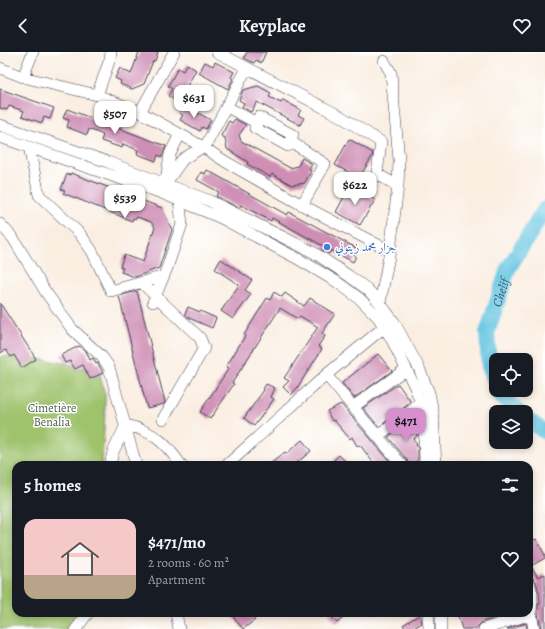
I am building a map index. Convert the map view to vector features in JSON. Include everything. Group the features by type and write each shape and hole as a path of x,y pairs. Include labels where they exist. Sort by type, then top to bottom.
{"street":[{"path":"23,77 32,52"},
{"path":"97,95 112,53 111,52"},
{"path":"140,112 174,52"},
{"path":"218,52 230,55 247,68 340,116 381,142 377,174 398,186"},
{"path":"380,303 390,251 398,186 399,160 391,73 384,61"},
{"path":"0,68 23,77 97,95 140,112 302,205 390,251"},
{"path":"163,189 183,159 206,145 247,68"},
{"path":"227,107 257,123 259,117 293,135 290,141 326,164 302,205"},
{"path":"0,125 105,161 163,189 179,200 221,218 300,260 337,282 360,299 378,317 388,324 420,368 429,393 434,420 436,461"},
{"path":"163,189 170,154 180,134"},
{"path":"0,136 29,147 163,189 210,201 313,252 367,289 380,303 392,340 421,403 424,428 425,461"},
{"path":"29,147 39,195 80,234 92,252 111,291 164,276"},
{"path":"154,299 164,276 182,224 179,200"},
{"path":"0,225 13,238 45,291 72,329 98,353 109,368 135,461"},
{"path":"142,283 154,299 200,338 204,348 163,419"},
{"path":"231,461 326,375 388,324"},
{"path":"353,406 406,369"},
{"path":"326,375 399,461"},
{"path":"378,436 421,403"},
{"path":"111,461 113,452 126,425"},
{"path":"126,425 140,428 155,436 168,447 177,461"},
{"path":"76,629 85,617"},
{"path":"177,617 180,629"},
{"path":"428,617 429,629"},
{"path":"441,617 441,629"},
{"path":"484,629 522,617"},
{"path":"532,617 534,629"}],"green space":[{"name":"Cimetière Benalia","path":"0,357 40,359 70,364 75,370 97,364 105,395 102,461 12,461 12,617 80,617 70,629 0,629"}],"building":[{"path":"139,52 158,52 144,84 132,89 120,84 121,81 115,78 120,68 131,74"},
{"path":"247,52 266,52 261,63 256,60 254,63 244,58"},
{"path":"205,62 213,66 215,62 234,72 231,77 233,79 228,89 199,73"},
{"path":"187,64 196,70 178,102 168,96 172,89 168,86 178,68 183,71"},
{"path":"258,86 271,93 269,97 281,103 283,100 301,110 298,115 304,118 300,125 257,102 251,112 242,107 244,103 239,100 243,90"},
{"path":"0,89 54,108 50,119 44,117 42,123 22,116 24,111 9,106 7,110 0,108"},
{"path":"183,105 211,120 206,129 202,127 200,131 180,120 183,115 179,113"},
{"path":"67,109 166,146 162,157 158,155 156,161 137,154 138,150 123,144 122,148 101,141 103,135 89,129 87,135 67,127 69,120 63,118"},
{"path":"235,119 246,125 239,135 241,141 290,168 298,166 302,158 312,164 309,169 311,171 305,183 292,185 272,174 270,177 247,164 248,162 227,149 225,138 221,136 229,121 232,123"},
{"path":"349,139 373,153 359,178 335,165"},
{"path":"207,170 287,215 289,212 358,249 354,255 356,256 353,262 331,250 329,254 323,250 325,247 272,218 271,221 241,205 239,208 216,196 219,192 197,180 201,172 205,174"},
{"path":"71,173 162,208 172,230 159,268 135,277 121,272 123,268 120,267 124,255 143,262 155,227 151,222 137,217 136,219 133,218 132,221 63,193 65,191 61,189 67,174 70,175"},
{"path":"350,186 375,200 360,225 336,212"},
{"path":"221,259 252,280 245,290 251,294 233,319 221,311 239,285 215,269"},
{"path":"137,291 165,402 164,404 147,408 119,296"},
{"path":"274,292 282,297 285,293 304,306 310,298 335,314 322,333 325,336 318,346 322,349 291,395 283,387 289,381 284,378 318,327 300,316 298,319 280,308 232,383 234,384 210,419 200,412 229,368 226,367 245,336 244,335 267,298 270,300"},
{"path":"0,303 36,359 22,368 14,355 11,357 6,350 0,353"},
{"path":"188,307 216,318 212,328 189,318 185,314"},
{"path":"79,346 86,351 90,360 93,358 96,364 98,363 103,373 90,379 83,365 75,369 70,361 65,363 61,355"},
{"path":"378,354 392,371 354,398 342,383"},
{"path":"266,384 275,388 271,397 274,399 254,426 244,418 264,390 263,389"},
{"path":"398,384 411,402 379,427 363,408"},
{"path":"341,404 390,461 372,461 360,445 357,446 352,437 350,439 334,420 332,421 327,411"},
{"path":"416,416 411,420 416,427 414,429 417,432 417,436 413,439 418,447 418,460 407,461 388,437"},
{"path":"302,440 311,451 299,461 274,461 285,452 286,454"},
{"path":"339,455 345,461 333,461"},
{"path":"536,539 545,555 545,558 533,565 533,540"},
{"path":"533,569 538,577 545,574 545,629 541,629 538,613 538,604 540,604 536,581 533,578"},
{"path":"233,617 252,617 255,620 243,629"},
{"path":"332,617 344,617 337,623"},
{"path":"416,617 420,617 422,623 412,629 406,629 403,625"},
{"path":"458,617 498,617 482,622 477,629 462,629"},
{"path":"526,623 527,629 507,629"}],"waterway":[{"name":"Chelif","path":"489,366 487,333 508,269 545,209"},
{"name":"Chelif","path":"502,397 511,405"},
{"name":"Chelif","path":"533,424 545,432"}],"place":[{"name":"جزار محمد زيتوني","path":"327,247"}]}
